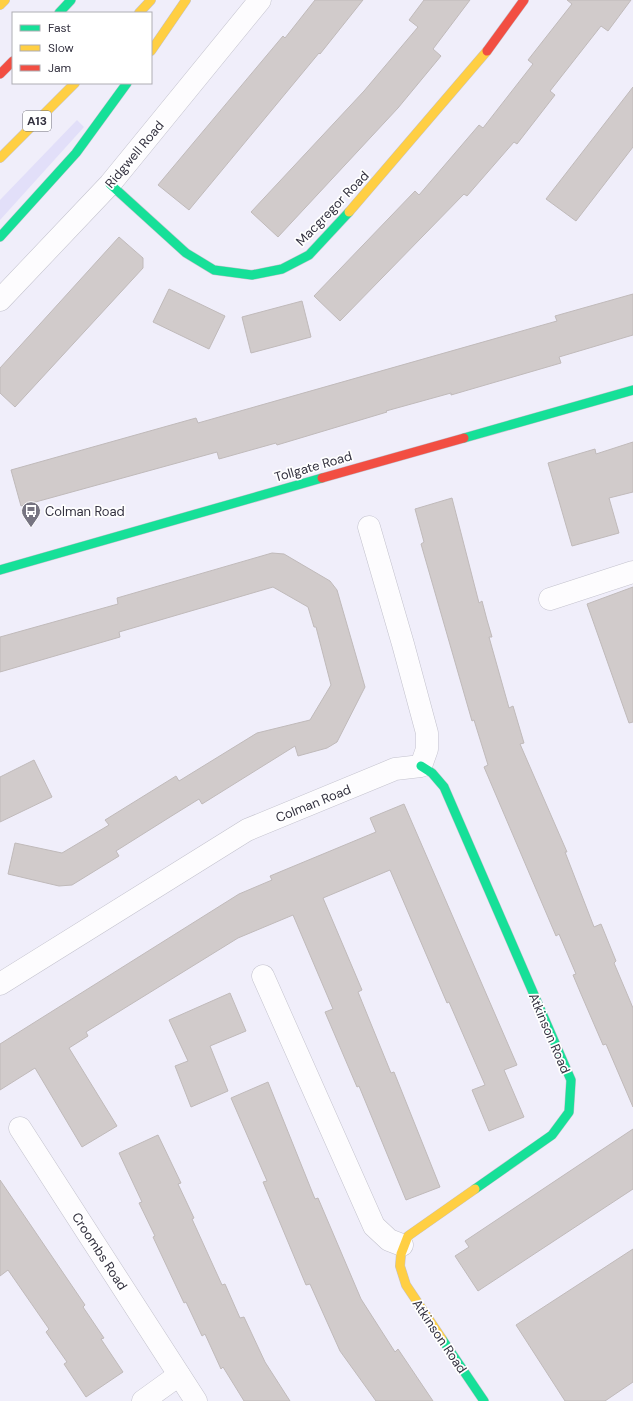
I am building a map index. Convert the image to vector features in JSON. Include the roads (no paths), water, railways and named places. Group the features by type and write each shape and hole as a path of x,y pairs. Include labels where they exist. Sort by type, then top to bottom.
{"main road":[{"path":"0,5 5,0"},
{"path":"60,12 71,0"},
{"path":"140,12 151,0"},
{"path":"152,49 186,0"},
{"name":"Macgregor Road","path":"110,184 186,253 214,270 252,275 282,269 309,254 364,196 488,49 524,0"},
{"path":"0,74 12,62"},
{"name":"A13","path":"0,158 73,84"},
{"path":"0,237 76,153 126,84"},
{"name":"Tollgate Road","path":"0,570 633,390"},
{"name":"Atkinson Road","path":"421,766 432,773 444,787 571,1080 569,1112 552,1135 408,1236 402,1245 399,1259 400,1272 406,1285 484,1401"}],"street":[{"name":"Ridgwell Road","path":"0,300 110,184 260,0"},
{"path":"369,527 404,644 427,733 427,749 421,766"},
{"path":"550,599 633,572"},
{"name":"Colman Road","path":"0,984 247,830 395,769 421,766"},
{"path":"263,976 374,1226 389,1240 402,1245"},
{"name":"Croombs Road","path":"20,1128 196,1401"},
{"path":"143,1401 179,1375"}],"place":[{"name":"Colman Road","path":"31,528"}]}
